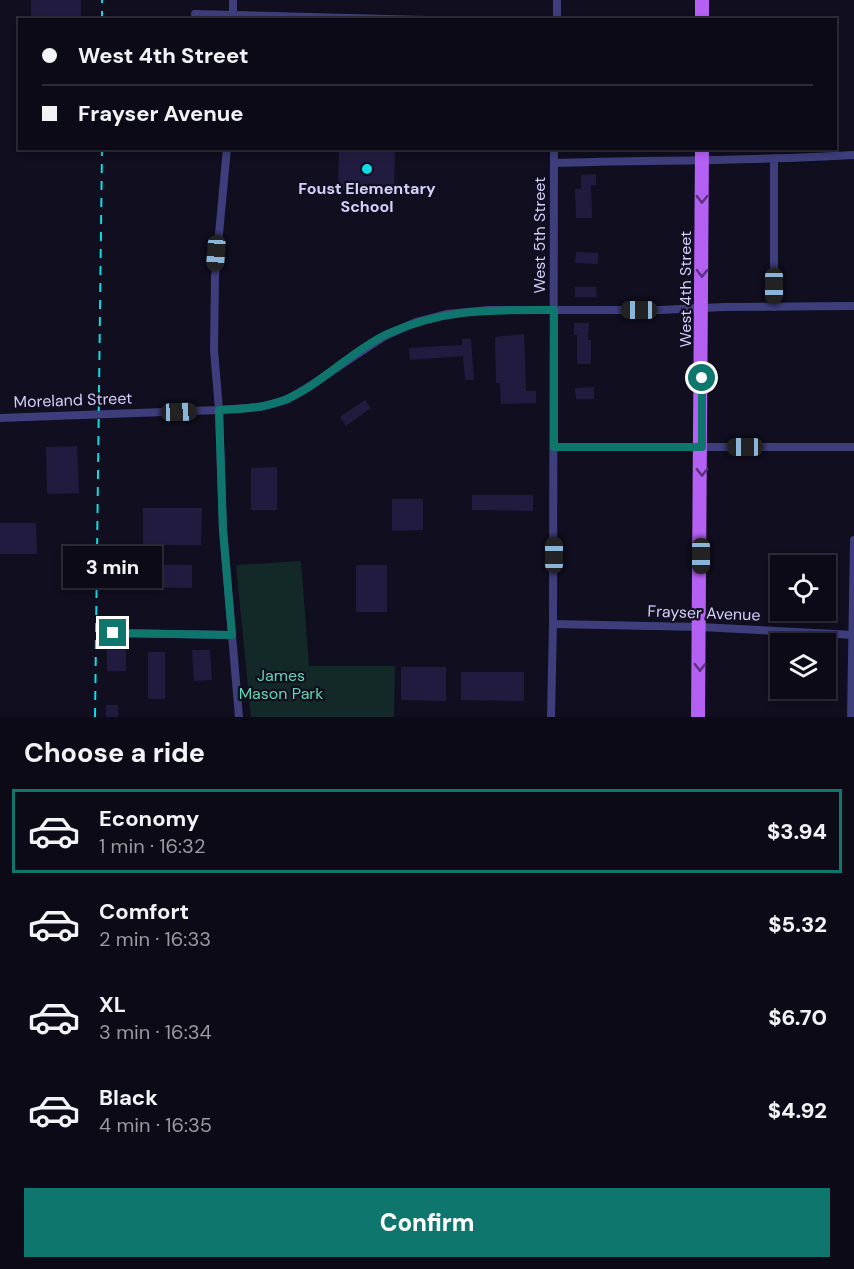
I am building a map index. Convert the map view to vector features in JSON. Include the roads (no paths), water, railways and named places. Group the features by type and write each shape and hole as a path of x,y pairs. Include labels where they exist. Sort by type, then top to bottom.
{"main road":[{"path":"702,0 702,18"},
{"name":"West 4th Street","path":"699,717 702,154"}],"street":[{"path":"195,14 233,18 233,0"},
{"path":"557,0 557,18"},
{"path":"227,150 214,277 214,350 219,410 223,530 239,717"},
{"name":"West 5th Street","path":"551,717 554,150"},
{"path":"554,163 702,154 774,160 854,155"},
{"path":"774,160 774,307"},
{"name":"Moreland Street","path":"0,418 261,407 286,400 305,390 385,336 416,322 446,314 488,310 854,306"},
{"path":"554,447 854,447"},
{"path":"851,717 854,540"},
{"name":"Frayser Avenue","path":"553,624 700,627 853,635"},
{"path":"113,633 232,635"}],"railway":[{"path":"102,0 102,18"},
{"path":"95,717 102,150"}],"place":[{"name":"Foust Elementary School","path":"367,169"}],"park label":[{"name":"James Mason Park","path":"281,684"}]}
